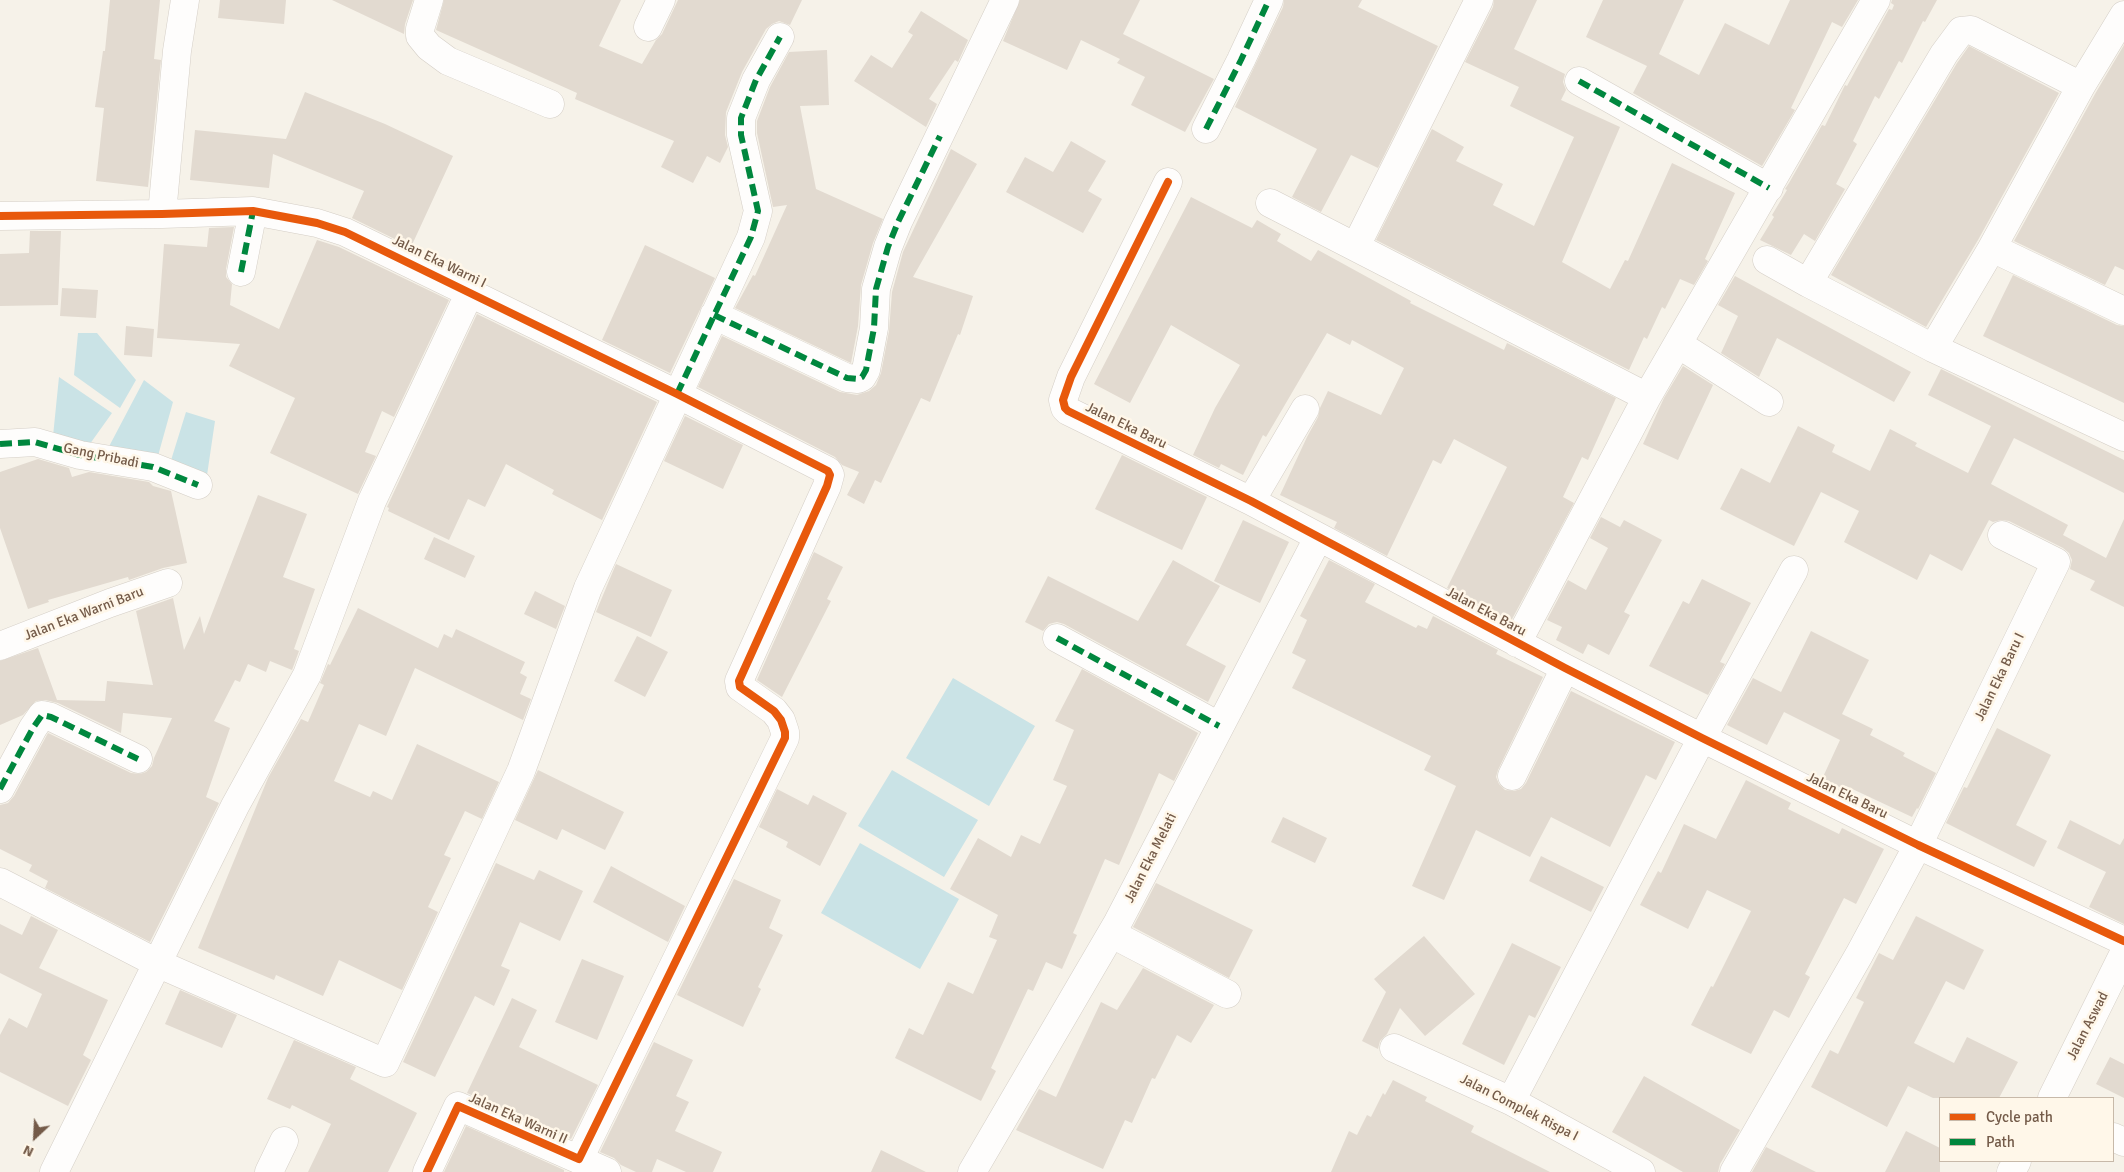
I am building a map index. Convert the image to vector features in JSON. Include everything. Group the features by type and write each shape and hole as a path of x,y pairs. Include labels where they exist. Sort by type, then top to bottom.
{"street":[{"path":"162,214 178,51 185,0"},
{"path":"429,0 420,29 420,36 429,47 448,60 550,104"},
{"path":"648,26 661,0"},
{"path":"714,315 847,378 858,379 862,377 866,370 874,328 876,289 888,247 898,222 1005,0"},
{"path":"1206,129 1269,0"},
{"path":"1356,246 1479,0"},
{"path":"1517,642 1647,397 1876,0"},
{"path":"1933,348 1992,248 2081,86 2124,15"},
{"path":"1808,283 1940,62 1961,31 1971,30 2081,86"},
{"path":"0,882 158,964 385,1063 522,771 588,588 751,237 758,211 741,135 741,118 756,80 780,37"},
{"path":"1579,82 1769,188"},
{"name":"Jalan Eka Baru","path":"1168,182 1071,377 1063,404 1068,411 1251,502 1564,668 1702,738 1918,845 2124,941"},
{"path":"1270,202 1647,397"},
{"path":"241,272 253,210"},
{"name":"Jalan Eka Warni I","path":"0,216 162,214 253,210 316,223 345,232 470,292 822,466 828,471 830,475 827,486 739,681 740,687 774,711 781,720 785,738 579,1159"},
{"path":"1992,248 2124,310"},
{"path":"1767,260 1933,348 2124,436"},
{"path":"54,1172 235,806 306,675 372,501 470,292"},
{"path":"1678,344 1769,402"},
{"path":"1251,502 1305,409"},
{"name":"Gang Pribadi","path":"0,444 35,442 80,455 154,467 198,485"},
{"name":"Jalan Eka Baru I","path":"1918,845 2056,562 2002,535"},
{"name":"Jalan Eka Melati","path":"972,1172 1112,934 1318,538"},
{"path":"1511,1101 1702,738 1794,570"},
{"name":"Jalan Eka Warni Baru","path":"0,646 110,603 168,583"},
{"path":"1057,638 1219,726"},
{"path":"1512,776 1564,668"},
{"path":"0,789 30,733 42,715 138,759"},
{"path":"1734,1172 1859,955 1918,845"},
{"path":"1112,934 1227,994"},
{"name":"Jalan Aswad","path":"2052,1097 2124,953"},
{"name":"Jalan Complek Rispa I","path":"1394,1048 1511,1101 1641,1172"},
{"name":"Jalan Eka Warni II","path":"427,1172 458,1106 579,1159"},
{"path":"268,1172 284,1141"},
{"path":"579,1159 607,1172"}],"water":[{"path":"78,333 97,333 136,380 120,408 74,375"},
{"path":"59,377 112,413 82,455 53,436"},
{"path":"144,380 173,402 156,463 104,456"},
{"path":"186,412 215,421 206,482 168,470"},
{"path":"953,678 1035,726 989,806 906,758"},
{"path":"892,770 978,820 944,877 858,826"},
{"path":"860,843 959,899 920,969 821,913"}],"building":[{"path":"110,0 160,0 154,59 161,60 148,187 96,181 104,108 95,107 103,51 105,51"},
{"path":"220,0 286,0 284,24 218,18"},
{"path":"332,0 413,0 405,24 404,34"},
{"path":"444,0 621,0 599,46 642,64 656,40 662,34 678,0 802,0 790,25 779,21 766,29 742,72 726,112 725,135 728,147 720,163 707,156 693,183 661,167 674,141 575,99 577,93 436,30"},
{"path":"1020,0 1140,0 1123,34 1214,79 1185,132 1131,105 1145,77 1117,63 1120,59 1081,40 1067,70 1003,41"},
{"path":"1284,0 1362,0 1358,7 1438,46 1378,168 1351,155 1321,212 1292,197 1317,149 1235,107 1283,7"},
{"path":"1494,0 1537,0 1514,49 1565,74 1563,82 1566,90 1561,100 1620,127 1562,262 1610,289 1625,260 1628,261 1672,163 1735,193 1705,259 1708,261 1694,285 1680,279 1665,309 1662,307 1647,339 1644,337 1629,370 1376,240 1432,129 1464,147 1456,161 1503,184 1493,205 1534,226 1574,137 1510,106 1519,87 1465,62 1493,7"},
{"path":"1603,0 1684,0 1659,54 1699,75 1725,23 1769,45 1790,0 1858,0 1842,27 1832,22 1791,108 1795,110 1762,166 1633,93 1647,66 1586,37"},
{"path":"1892,0 1937,0 1925,22 1923,21 1902,63 1899,61 1879,99 1875,96 1853,141 1857,144 1836,184 1845,189 1815,241 1804,234 1791,255 1760,240 1774,217 1772,215 1787,190 1785,189 1822,125 1825,126 1845,85 1847,86 1889,9 1892,10 1894,5 1891,3"},
{"path":"921,11 968,40 958,62 955,60 929,99 937,104 926,127 854,81 871,55 892,68 913,35 908,32"},
{"path":"2124,45 2124,270 2115,266 2105,285 2014,241"},
{"path":"1969,46 2059,93 1978,240 1926,327 1831,275 1957,63"},
{"path":"827,50 829,105 800,106 816,189 883,219 873,243 861,285 858,326 851,363 735,308 753,275 755,276 787,205 773,207 757,133 757,121 770,87 789,52"},
{"path":"305,92 385,124 453,156 411,247 352,218 364,191 273,154 269,188 190,180 195,130 286,139"},
{"path":"1071,141 1106,161 1088,191 1102,199 1083,233 1006,192 1025,157 1053,172"},
{"path":"951,149 977,164 913,277 973,296 960,335 958,334 930,402 921,398 881,483 875,480 864,504 847,495 859,472 842,465 835,457 698,387 722,336 840,392 857,395 869,391 876,385 881,373 889,331 892,292 903,252"},
{"path":"1191,197 1252,228 1257,220 1281,234 1277,241 1311,261 1318,250 1411,301 1410,303 1504,350 1507,343 1616,398 1588,460 1582,457 1563,497 1574,503 1511,621 1447,588 1507,467 1454,439 1441,464 1433,460 1387,556 1334,528 1337,522 1280,495 1318,417 1328,391 1381,415 1404,368 1352,340 1350,345 1327,333 1266,437 1263,435 1243,475 1221,464 1219,468 1193,455 1215,408 1240,365 1171,325 1130,403 1094,384"},
{"path":"234,227 226,269 226,277 232,284 230,305 279,329 317,240 339,247 449,300 394,417 382,411 365,452 376,456 358,494 270,453 295,398 229,366 240,344 157,338 164,244 207,247 209,228"},
{"path":"30,231 61,231 58,305 0,306 0,254 29,253"},
{"path":"645,245 715,278 670,373 602,340"},
{"path":"2013,275 2117,325 2124,326 2124,403 1983,336"},
{"path":"1735,276 1911,372 1894,402 1777,338 1759,377 1721,353 1738,316 1718,305"},
{"path":"62,288 98,290 96,318 60,316"},
{"path":"477,314 657,402 602,520 552,494 554,490 506,464 485,507 468,499 449,540 388,511 389,508 387,507"},
{"path":"126,326 154,329 152,357 124,355"},
{"path":"1683,366 1713,385 1678,460 1643,444 1664,398"},
{"path":"1941,369 2124,460 2124,493 2014,438 1991,484 2068,525 2063,535 2106,558 2124,519 2124,607 2090,590 2095,581 2070,569 2072,560 2069,553 2063,548 2009,521 1993,522 1989,520 1962,571 1930,554 1917,580 1844,542 1859,511 1821,492 1794,546 1720,509 1741,468 1770,483 1798,426 1835,445 1832,452 1870,471 1890,429 1917,443 1915,446 1968,473 1991,426 1928,395"},
{"path":"685,416 743,445 723,489 664,461"},
{"path":"1122,455 1207,497 1182,550 1095,509"},
{"path":"38,459 69,468 72,477 89,472 149,482 153,486 171,491 187,563 163,568 129,580 128,577 48,600 49,602 28,609 0,528 0,472"},
{"path":"258,495 307,514 283,577 315,589 294,649 299,651 292,670 270,661 266,672 248,664 240,682 235,680 214,721 230,728 206,797 219,803 150,942 45,888 48,881 29,871 32,865 0,849 0,805 8,803 14,796 48,733 131,773 140,774 146,772 152,766 172,718 123,713 121,733 58,703 45,700 36,701 23,715 0,725 0,661 38,648 57,700 105,701 107,681 153,685 136,611 173,598 184,650 200,616 204,634"},
{"path":"1601,517 1620,527 1624,520 1662,540 1624,612 1630,615 1609,655 1588,644 1583,654 1556,640 1562,627 1547,620 1568,580 1586,590 1608,548 1590,538"},
{"path":"1243,520 1289,542 1260,603 1214,581"},
{"path":"434,537 475,556 465,578 424,559"},
{"path":"814,552 843,567 827,599 831,601 782,697 757,680"},
{"path":"1173,560 1220,586 1186,645 1226,666 1208,702 1064,624 1057,622 1049,624 1043,631 1025,622 1048,576 1138,621"},
{"path":"1329,560 1375,584 1365,602 1416,628 1418,625 1427,629 1433,616 1498,650 1496,654 1543,677 1498,770 1496,777 1499,784 1505,790 1514,791 1521,789 1526,783 1571,691 1675,742 1656,780 1646,775 1610,847 1551,817 1530,857 1476,830 1444,900 1412,886 1456,786 1424,770 1431,756 1292,688 1306,660 1292,653 1307,620 1300,616"},
{"path":"616,564 672,590 651,637 596,612"},
{"path":"1702,579 1751,603 1720,662 1725,664 1708,695 1649,666 1683,601 1689,604"},
{"path":"535,591 565,606 556,629 524,614"},
{"path":"358,608 438,648 444,634 452,638 456,629 525,662 520,673 527,677 520,694 531,699 523,720 415,668 386,736 359,724 334,781 370,797 373,791 392,800 417,744 499,782 482,819 465,811 444,855 451,858 428,907 438,912 402,990 339,960 323,996 276,975 274,980 198,948 268,778 301,719 308,722 324,685 320,683 328,664 330,665"},
{"path":"1811,631 1869,660 1842,714 1873,729 1870,735 1905,753 1903,756 1936,773 1912,817 1846,786 1844,789 1822,779 1840,740 1784,712 1767,745 1727,725 1753,678 1781,692"},
{"path":"637,636 668,652 645,697 614,681"},
{"path":"1082,669 1198,733 1174,781 1159,773 1119,865 1105,859 1073,933 1077,935 1062,969 1046,962 1033,991 1028,989 991,1068 996,1071 981,1101 895,1058 909,1028 923,1035 948,982 973,994 997,940 989,937 998,915 950,889 978,838 1011,857 1021,835 1040,844 1067,786 1053,780 1074,730 1055,721"},
{"path":"1997,728 2051,755 2016,825 2047,841 2034,867 1946,823 1964,787 1967,788"},
{"path":"538,770 624,812 605,850 562,829 557,840 515,820"},
{"path":"1746,780 1791,803 1788,809 1839,834 1842,828 1884,849 1856,904 1844,898 1805,974 1810,977 1789,1018 1774,1010 1751,1054 1691,1025 1711,986 1713,987 1751,911 1707,890 1688,929 1640,905 1658,871 1661,873 1684,824 1716,839"},
{"path":"777,789 808,805 813,795 847,813 820,866 786,847 788,842 759,827"},
{"path":"1283,817 1327,838 1315,863 1271,842"},
{"path":"2070,820 2120,845 2124,838 2124,924 2089,907 2106,872 2057,848"},
{"path":"1541,856 1604,887 1591,912 1529,881"},
{"path":"496,863 534,880 539,870 583,891 560,941 520,922 501,966 510,970 494,1006 475,996 435,1077 403,1062"},
{"path":"611,866 685,906 668,942 593,902"},
{"path":"734,879 781,900 769,928 783,935 758,987 761,989 743,1027 677,995"},
{"path":"1156,883 1253,930 1229,978 1133,927"},
{"path":"31,916 58,930 39,968 108,1000 83,1055 91,1060 68,1106 0,1072 0,1035 9,1018 27,1028 42,994 0,973 0,924 22,935"},
{"path":"1916,916 1984,950 1964,990 1946,981 1914,1043 1954,1063 1967,1037 2018,1062 2000,1097 1933,1098 1908,1086 1887,1127 1811,1087 1830,1050 1838,1054 1864,1002 1856,998 1879,953 1893,960"},
{"path":"1424,936 1475,994 1425,1036 1400,1008 1387,1034 1380,1041 1378,1049 1362,1041 1386,992 1374,979"},
{"path":"1512,943 1561,967 1535,1018 1529,1015 1504,1065 1462,1044"},
{"path":"582,959 624,976 597,1040 555,1022"},
{"path":"1143,968 1214,1005 1191,1043 1177,1035 1155,1079 1152,1078 1132,1123 1125,1120 1103,1169 1016,1130 1039,1089 1056,1097 1101,1002 1117,1010"},
{"path":"180,990 237,1015 222,1048 165,1024"},
{"path":"512,998 537,1010 519,1047 598,1085 571,1139 467,1093"},
{"path":"294,1040 356,1067 350,1079 417,1113 388,1172 308,1172 331,1124 292,1105 290,1109 267,1099"},
{"path":"654,1042 693,1060 676,1096 689,1102 675,1131 722,1152 713,1172 686,1172 657,1159 652,1172 636,1172 621,1165 614,1158 600,1152"},
{"path":"2110,1057 2124,1064 2124,1098 2096,1084"},
{"path":"1644,1076 1740,1130 1720,1164 1718,1172 1683,1172 1612,1132"},
{"path":"1393,1080 1427,1097 1425,1101 1474,1126 1471,1132 1550,1172 1331,1172 1349,1131 1357,1135 1367,1115 1371,1117 1383,1093 1385,1095"},
{"path":"466,1126 564,1170 564,1172 444,1172"},
{"path":"1906,1131 1939,1148 1940,1172 1885,1172"},
{"path":"1766,1147 1816,1172 1752,1172"},
{"path":"881,1150 926,1172 871,1172"}],"marked path":[{"path":"1206,129 1269,0"},
{"path":"677,394 751,237 758,211 741,135 741,118 756,80 780,37"},
{"path":"1579,81 1769,188"},
{"path":"714,315 847,378 858,379 862,377 866,370 874,328 876,289 888,247 898,222 940,136"},
{"path":"241,272 253,211"},
{"path":"0,444 35,442 80,455 153,467 198,485"},
{"path":"1057,638 1219,726"},
{"path":"0,789 42,715 51,717 138,759"}],"cycle path":[{"path":"1168,182 1071,377 1063,400 1068,411 1251,501 1565,668 1702,738 1918,845 2124,941"},
{"path":"0,216 253,211 317,223 345,232 677,394 828,471 830,475 827,486 739,681 740,687 774,711 781,720 785,738 579,1159 458,1106 427,1172"}]}
